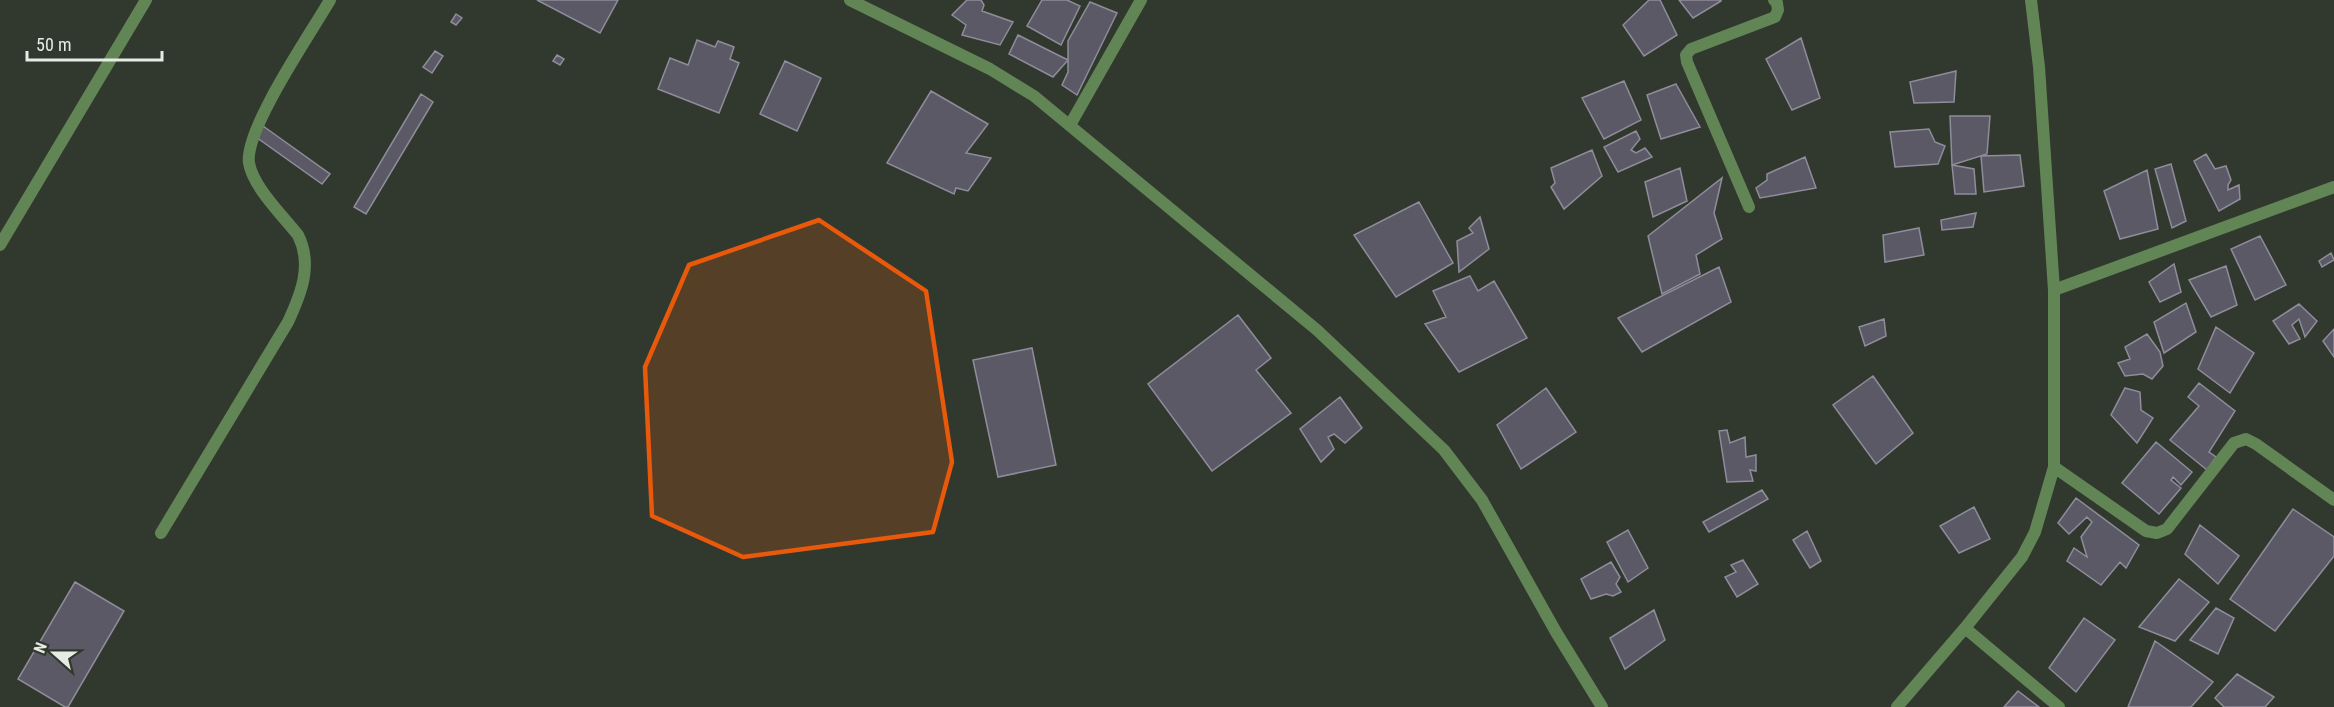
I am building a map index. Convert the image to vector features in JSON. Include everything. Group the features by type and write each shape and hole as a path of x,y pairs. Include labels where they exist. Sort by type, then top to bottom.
{"street":[{"path":"0,245 146,0"},
{"path":"161,533 299,300 306,260 303,245 298,235 254,178 249,163 250,144 260,119 330,0"},
{"path":"850,0 990,69 1034,96 1317,330 1444,450 1482,500 1556,632 1602,707"},
{"path":"1070,125 1141,0"},
{"path":"1749,207 1686,55 1691,49 1775,17 1778,10 1774,0"},
{"path":"1897,707 2022,557 2035,532 2054,467 2054,290 2039,67 2031,0"},
{"path":"2054,290 2334,187"},
{"path":"2054,467 2146,531 2157,533 2168,529 2234,443 2246,439 2334,500"},
{"path":"1965,628 2059,707"}],"highlighted area":[{"path":"819,220 926,291 952,462 933,532 743,557 652,516 645,367 689,265"}],"building":[{"path":"537,0 618,0 600,33"},
{"path":"967,0 981,0 984,5 982,11 1013,22 1000,45 962,35 966,25 952,15"},
{"path":"1042,0 1067,0 1080,6 1061,45 1027,26"},
{"path":"1649,0 1660,0 1677,35 1644,56 1623,25"},
{"path":"1679,0 1721,0 1721,1 1693,18"},
{"path":"1090,2 1117,13 1077,95 1062,85 1068,72 1068,41"},
{"path":"456,14 462,18 456,25 451,22"},
{"path":"1018,35 1068,60 1053,77 1009,54"},
{"path":"1801,38 1820,98 1792,110 1766,59"},
{"path":"697,40 715,47 718,41 734,47 730,59 739,63 719,113 658,89 670,58 688,65"},
{"path":"435,51 443,56 432,73 423,67"},
{"path":"557,55 564,59 560,65 553,61"},
{"path":"785,61 821,78 797,131 760,114"},
{"path":"1956,71 1954,102 1914,103 1910,82"},
{"path":"1624,81 1641,120 1604,139 1582,98"},
{"path":"1676,84 1700,127 1661,139 1647,95"},
{"path":"931,91 988,124 966,153 991,158 968,191 956,188 954,194 887,163"},
{"path":"421,94 433,102 366,214 354,207"},
{"path":"1950,116 1990,116 1987,154 1952,165"},
{"path":"263,126 330,174 322,184 256,137"},
{"path":"1929,129 1935,142 1945,146 1938,164 1895,167 1890,132"},
{"path":"1636,131 1640,139 1631,150 1636,153 1645,148 1652,157 1618,172 1604,147"},
{"path":"1592,150 1602,176 1564,209 1551,187 1555,183 1551,168"},
{"path":"2206,154 2215,169 2226,166 2231,180 2228,190 2239,185 2240,199 2219,211 2194,161"},
{"path":"2020,155 2024,186 1984,192 1981,156"},
{"path":"1805,157 1816,188 1760,198 1756,188 1767,180 1767,174"},
{"path":"2171,164 2186,221 2172,228 2155,169"},
{"path":"1952,165 1974,169 1976,194 1955,194"},
{"path":"1680,168 1687,201 1653,217 1645,182"},
{"path":"2147,170 2158,229 2120,239 2104,191"},
{"path":"1722,178 1714,213 1722,239 1696,255 1700,274 1662,294 1648,236"},
{"path":"1419,202 1453,263 1396,297 1354,235"},
{"path":"1976,213 1973,227 1942,230 1941,220"},
{"path":"1480,217 1489,249 1459,272 1457,241 1473,233 1469,228"},
{"path":"1919,228 1924,255 1885,262 1883,235"},
{"path":"2260,236 2286,285 2255,300 2231,249"},
{"path":"2331,253 2334,260 2322,267 2319,261"},
{"path":"2174,264 2181,292 2160,302 2149,282"},
{"path":"2226,266 2237,305 2211,317 2189,280"},
{"path":"1719,267 1731,302 1642,352 1618,318"},
{"path":"1470,276 1478,291 1494,281 1527,338 1459,372 1425,324 1446,317 1433,291"},
{"path":"2186,303 2196,332 2164,353 2154,322"},
{"path":"2299,304 2317,321 2305,337 2299,319 2292,325 2300,339 2289,344 2273,321"},
{"path":"1238,315 1271,358 1256,370 1291,413 1212,471 1148,384"},
{"path":"1884,319 1886,336 1865,346 1859,327"},
{"path":"2216,327 2254,353 2230,393 2198,369"},
{"path":"2334,329 2334,357 2323,341"},
{"path":"2147,334 2160,352 2163,366 2152,379 2143,374 2125,376 2118,363 2130,359 2125,347"},
{"path":"1032,348 1056,465 998,477 973,360"},
{"path":"1873,376 1913,433 1876,464 1833,405"},
{"path":"2199,383 2235,411 2209,452 2216,457 2207,470 2170,440 2199,406 2188,397"},
{"path":"1546,388 1576,432 1521,469 1497,425"},
{"path":"2125,388 2140,392 2141,410 2153,418 2137,443 2111,415"},
{"path":"1340,397 1362,428 1345,443 1334,434 1328,437 1334,449 1321,462 1300,429"},
{"path":"1727,430 1730,443 1745,437 1746,457 1756,455 1756,471 1750,470 1753,481 1727,482 1719,431"},
{"path":"2156,442 2192,472 2181,485 2173,477 2171,480 2181,488 2159,514 2122,483"},
{"path":"1762,490 1768,499 1709,532 1703,522"},
{"path":"2076,498 2139,545 2126,568 2120,562 2101,585 2067,561 2074,548 2087,557 2081,537 2092,522 2087,517 2069,534 2058,523"},
{"path":"1974,507 1990,539 1959,553 1940,526"},
{"path":"2293,509 2334,537 2334,556 2275,631 2230,599"},
{"path":"2200,525 2239,556 2218,584 2185,554"},
{"path":"1628,530 1648,568 1628,582 1607,542"},
{"path":"1807,531 1821,561 1810,568 1793,540"},
{"path":"1743,560 1758,584 1737,597 1725,577 1736,572 1731,565"},
{"path":"1611,562 1620,577 1616,584 1621,592 1613,596 1606,594 1591,599 1581,579"},
{"path":"2179,579 2209,602 2175,641 2139,627"},
{"path":"75,582 124,611 68,707 65,707 18,679"},
{"path":"2216,608 2234,618 2218,654 2190,640"},
{"path":"1654,610 1665,640 1625,669 1610,638"},
{"path":"2084,618 2115,640 2076,692 2049,668"},
{"path":"2155,641 2213,682 2191,707 2128,707"},
{"path":"2237,674 2274,697 2265,707 2224,707 2215,698"},
{"path":"2018,691 2039,707 2004,707"}]}
